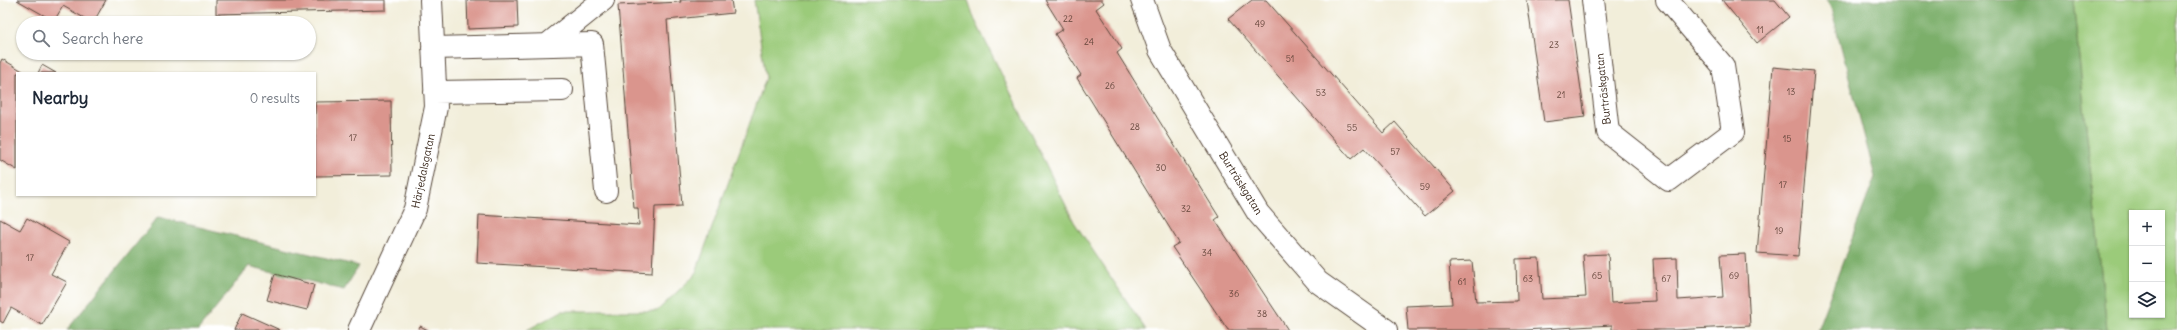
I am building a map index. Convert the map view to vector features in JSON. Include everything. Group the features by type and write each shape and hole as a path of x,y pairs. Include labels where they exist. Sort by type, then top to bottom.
{"street":[{"name":"Härjedalsgatan","path":"359,330 415,209 436,107 431,0"},
{"path":"546,45 603,0"},
{"name":"Burträskgatan","path":"1142,0 1160,50 1258,213 1318,282 1386,330"},
{"name":"Burträskgatan","path":"1593,0 1608,132 1669,180 1733,132 1723,66 1668,0"},
{"path":"434,48 592,44 606,191"},
{"path":"435,92 562,90"}],"green space":[{"path":"754,0 968,0 974,18 1074,222 1146,330 527,330 562,311 657,311 695,275 766,78"},
{"path":"1826,0 2073,0 2107,330 1817,330 1875,177 1831,8"},
{"path":"2073,0 2177,0 2177,330 2107,330"},
{"path":"158,217 359,266 344,290 249,266 198,330 67,330"}],"building":[{"path":"17,0 106,0 97,16 81,16 63,6 57,16 45,16"},
{"path":"216,0 386,0 386,10 216,14"},
{"path":"467,0 517,0 518,27 468,29"},
{"path":"680,0 731,0 733,13 667,20 682,206 655,207 652,273 477,263 479,215 639,225 638,208 634,208 618,5 681,2"},
{"path":"1045,0 1102,0 1104,3 1096,9 1122,49 1117,53 1219,217 1215,220 1288,330 1228,330 1172,247 1179,243 1077,78 1081,75 1055,34 1063,29"},
{"path":"1252,0 1266,0 1383,133 1395,122 1455,191 1425,216 1364,148 1351,159 1228,19"},
{"path":"1527,0 1568,0 1585,117 1544,122"},
{"path":"1722,0 1775,0 1789,17 1757,43"},
{"path":"2,59 24,72 16,72 16,169 0,160 0,63"},
{"path":"42,65 54,72 38,72"},
{"path":"1773,67 1814,71 1798,256 1757,253"},
{"path":"391,101 392,175 316,176 316,102"},
{"path":"27,218 69,242 51,274 67,282 42,325 11,308 3,323 0,321 0,219 20,230"},
{"path":"1608,254 1611,303 1655,301 1653,259 1677,258 1678,300 1723,297 1720,255 1746,254 1750,326 1674,330 1612,330 1612,325 1524,330 1408,330 1406,306 1452,304 1449,262 1472,261 1476,302 1517,301 1516,259 1539,258 1542,299 1586,297 1583,255"},
{"path":"275,274 314,285 307,310 267,300"},
{"path":"242,313 280,330 234,330"},
{"path":"420,326 428,330 418,330"}]}
